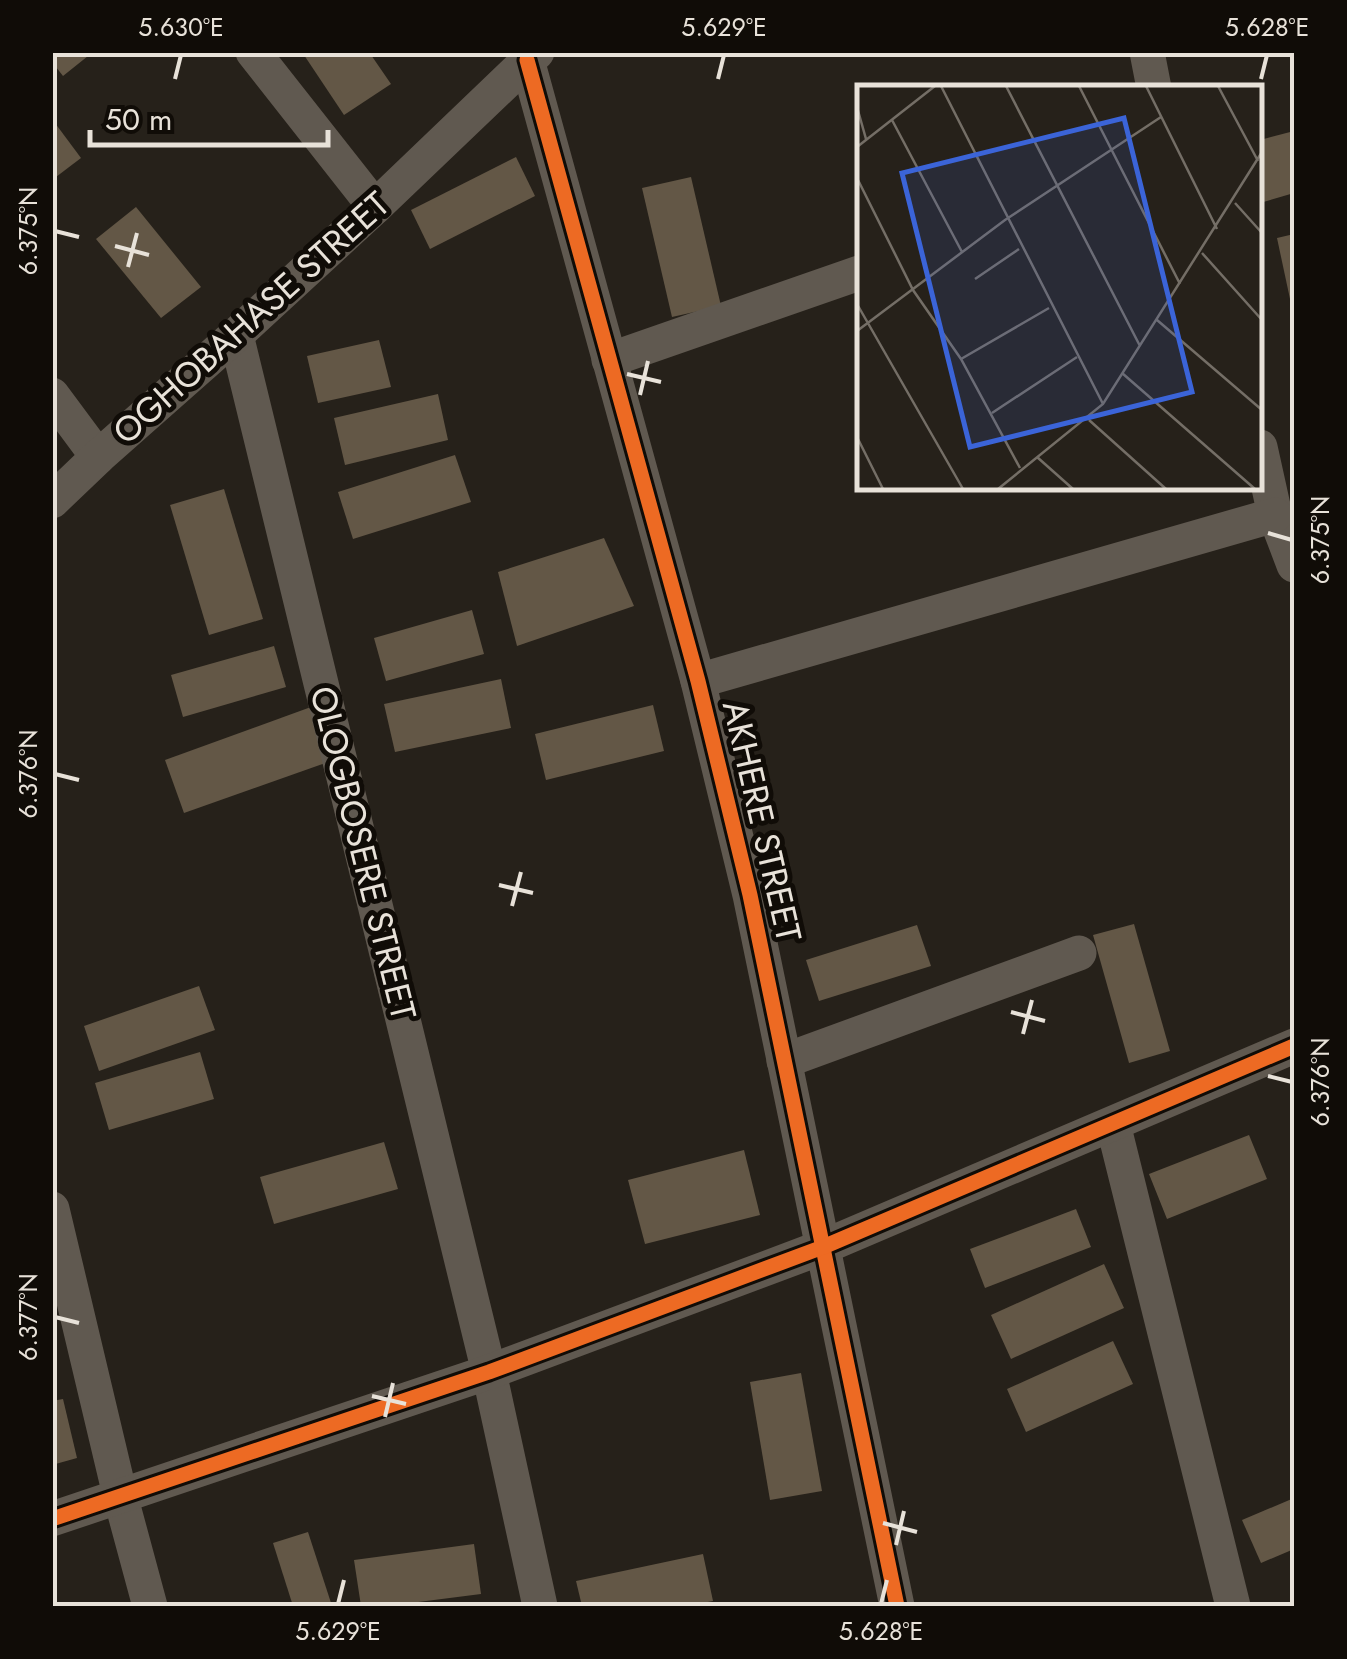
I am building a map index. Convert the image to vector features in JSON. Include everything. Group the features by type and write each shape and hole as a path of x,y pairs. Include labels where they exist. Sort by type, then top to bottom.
{"street":[{"path":"253,52 375,207"},
{"path":"1147,52 1153,85"},
{"name":"OGHOBAHASE STREET","path":"52,500 375,207 532,56"},
{"name":"AKHERE STREET","path":"532,56 609,360 698,681 750,895 897,1606"},
{"path":"609,360 857,274"},
{"name":"OLOGBOSERE STREET","path":"236,335 489,1372 540,1606"},
{"path":"52,395 98,457"},
{"path":"1262,456 1276,515 1294,566"},
{"path":"698,681 1276,515"},
{"path":"784,1061 1079,954"},
{"path":"52,1519 489,1372 823,1247 1294,1046"},
{"path":"1114,1124 1233,1606"},
{"path":"52,1209 150,1606"}],"building":[{"path":"52,52 93,52 63,76 52,62"},
{"path":"302,52 369,52 391,84 344,115"},
{"path":"52,119 81,158 52,180"},
{"path":"1294,131 1294,193 1262,202 1262,139"},
{"path":"516,157 535,196 430,249 411,210"},
{"path":"691,177 721,306 672,317 642,188"},
{"path":"136,207 201,287 161,318 96,239"},
{"path":"1294,234 1294,313 1293,313 1277,238"},
{"path":"379,340 391,387 318,403 307,356"},
{"path":"438,394 448,440 345,465 334,418"},
{"path":"455,455 471,502 353,539 338,492"},
{"path":"224,489 263,619 209,635 170,505"},
{"path":"604,538 634,606 517,646 498,572"},
{"path":"472,610 484,654 386,681 374,638"},
{"path":"274,646 286,687 183,717 171,675"},
{"path":"501,679 511,728 395,752 384,704"},
{"path":"653,705 664,751 546,780 535,734"},
{"path":"311,707 331,761 184,813 165,760"},
{"path":"1134,924 1170,1051 1129,1063 1093,935"},
{"path":"917,925 931,966 819,1001 806,960"},
{"path":"199,986 215,1030 99,1071 84,1026"},
{"path":"200,1052 214,1099 109,1130 95,1083"},
{"path":"1249,1135 1267,1179 1167,1219 1149,1174"},
{"path":"384,1142 398,1189 274,1224 260,1177"},
{"path":"744,1150 760,1215 645,1244 628,1180"},
{"path":"1076,1209 1091,1247 985,1288 970,1249"},
{"path":"1104,1264 1124,1308 1011,1359 991,1315"},
{"path":"1113,1341 1133,1384 1026,1432 1007,1389"},
{"path":"801,1373 822,1491 770,1500 750,1382"},
{"path":"63,1399 77,1458 52,1465 52,1401"},
{"path":"1294,1498 1294,1549 1261,1563 1242,1520"},
{"path":"308,1532 332,1606 293,1606 273,1543"},
{"path":"474,1544 481,1594 361,1606 354,1560"},
{"path":"703,1554 713,1601 686,1606 582,1606 576,1581"}],"cycle path":[{"path":"527,60 698,681 750,895 897,1606"},
{"path":"52,1519 489,1372 823,1247 1294,1046"}]}
